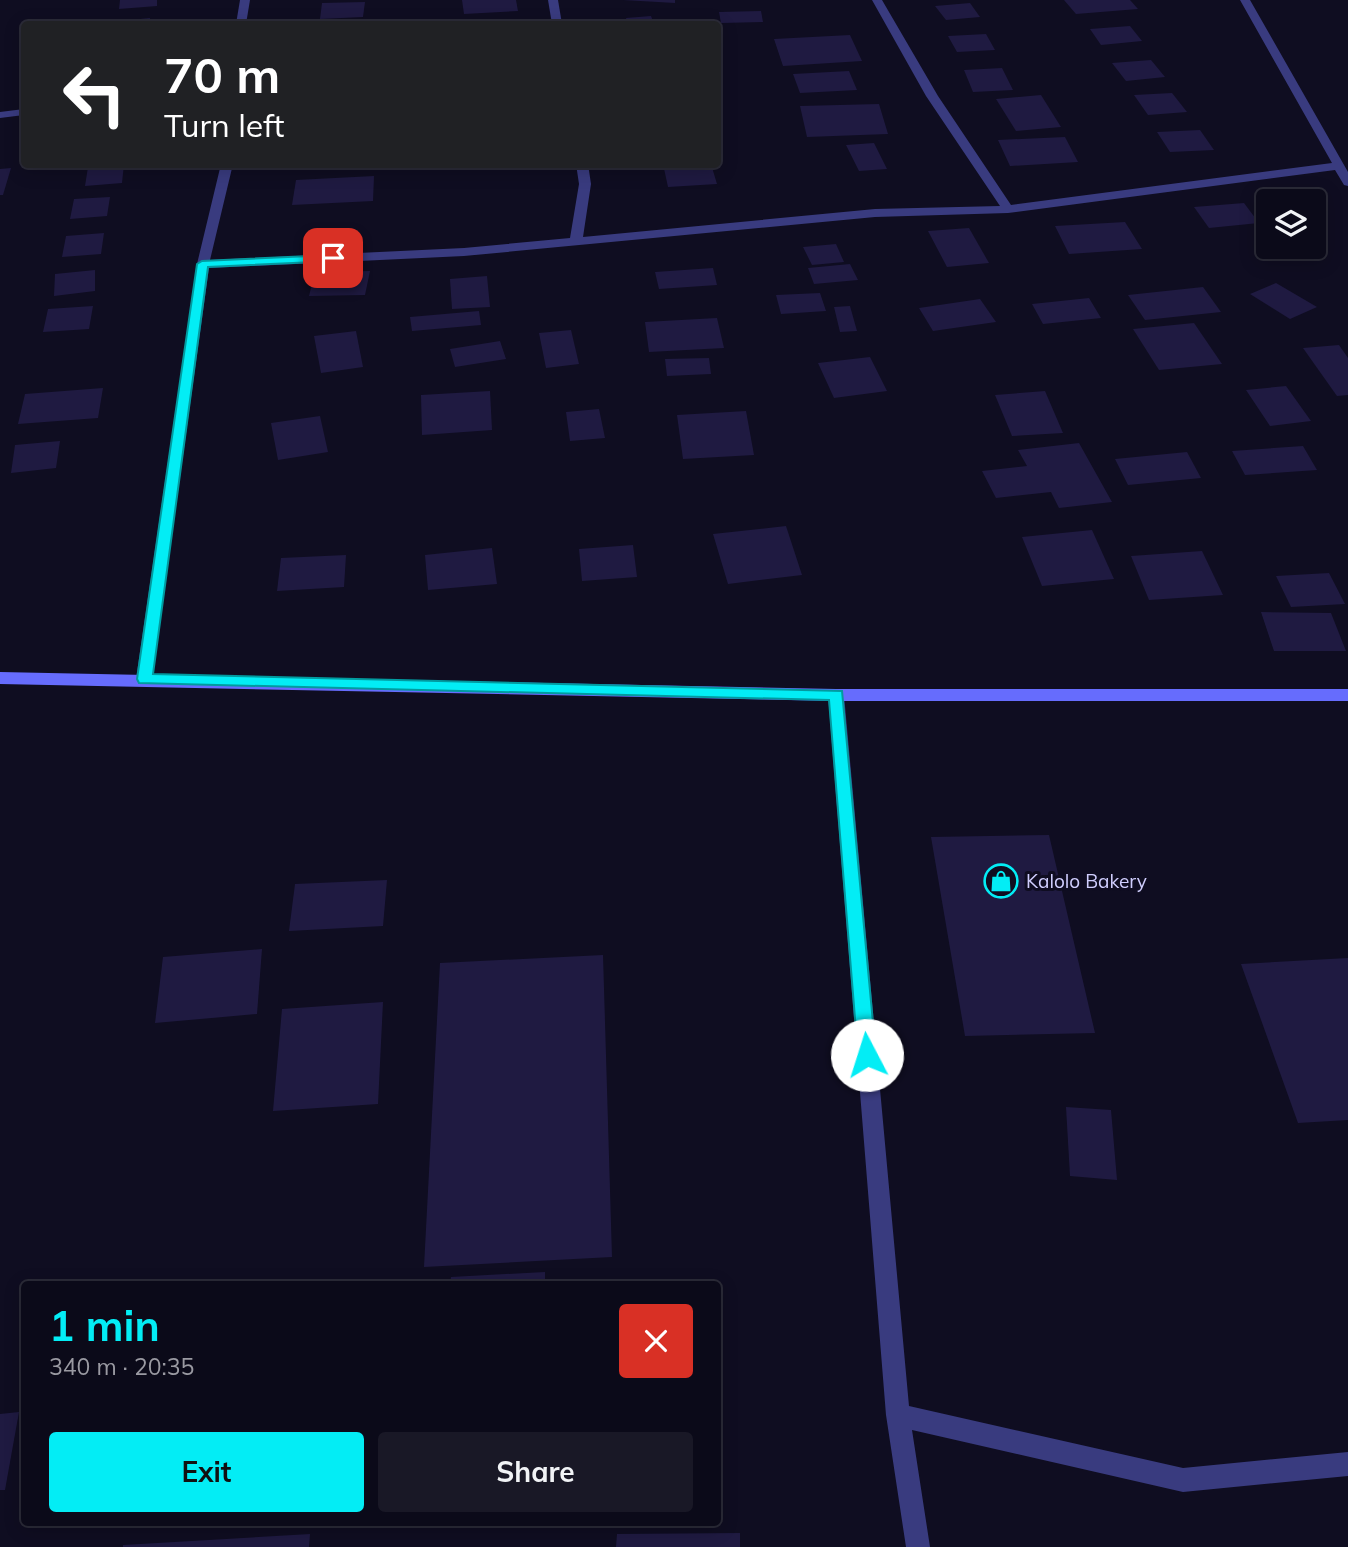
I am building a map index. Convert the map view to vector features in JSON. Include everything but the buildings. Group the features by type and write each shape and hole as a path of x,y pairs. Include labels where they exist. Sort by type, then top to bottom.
{"main road":[{"path":"0,678 836,695 1348,695"}],"street":[{"path":"242,21 245,0"},
{"path":"553,0 556,21"},
{"path":"877,0 932,96 1008,209"},
{"path":"1245,0 1348,182"},
{"path":"0,115 21,112"},
{"path":"202,264 464,252 875,213 1008,209 1339,166"},
{"path":"144,679 202,264 226,168"},
{"path":"576,242 585,184 583,168"},
{"path":"836,695 898,1415 918,1547"},
{"path":"898,1415 1183,1480 1348,1464"}],"place":[{"name":"Kalolo Bakery","path":"1001,881"}],"route":[{"path":"333,258 202,264 144,679 836,695 867,1055"}]}
